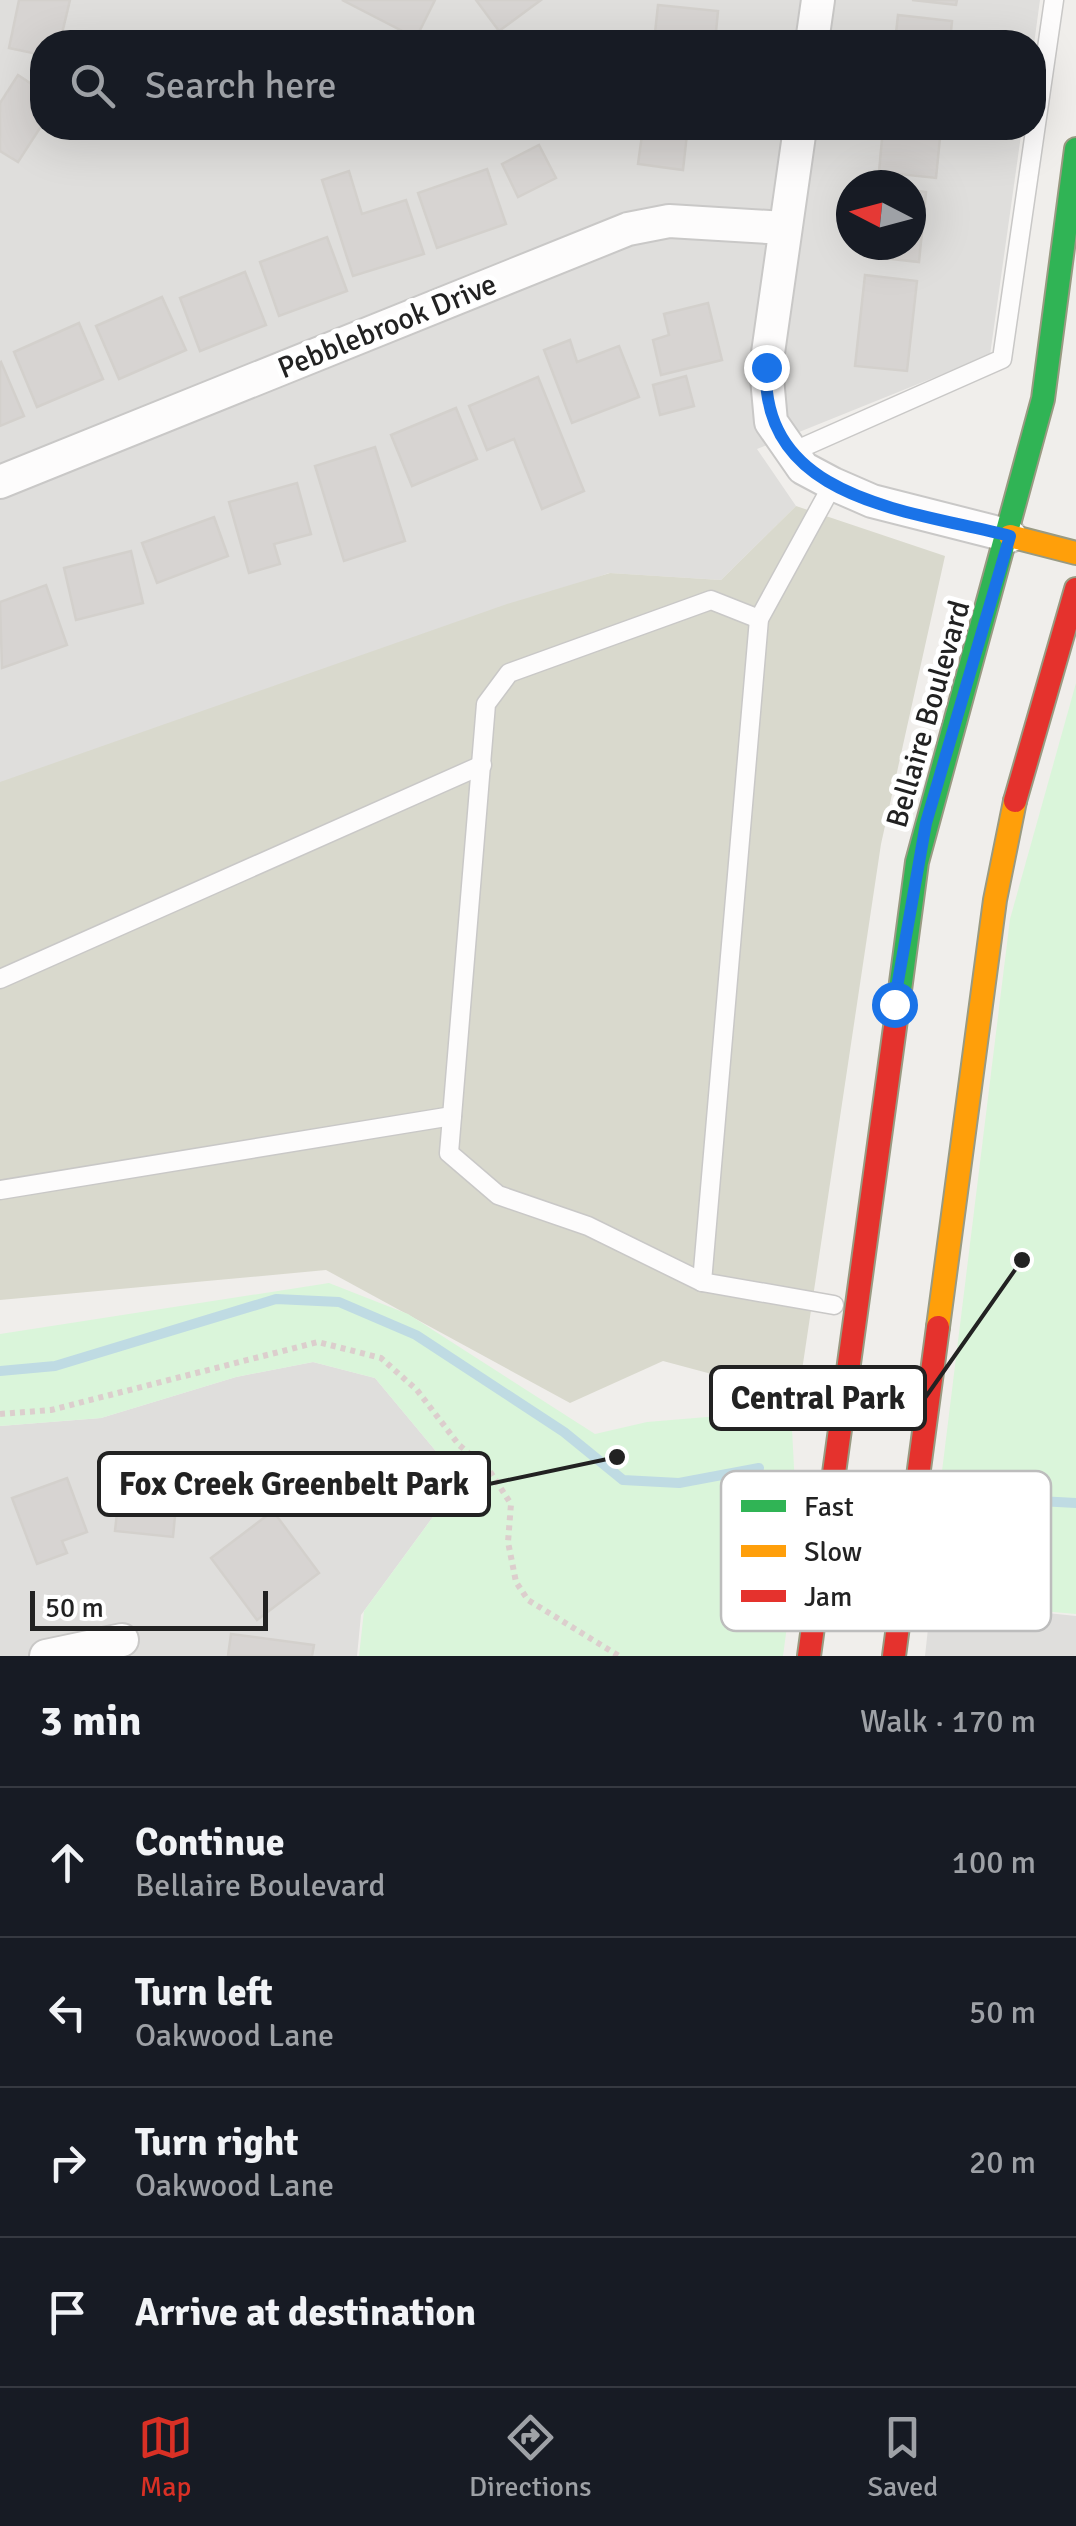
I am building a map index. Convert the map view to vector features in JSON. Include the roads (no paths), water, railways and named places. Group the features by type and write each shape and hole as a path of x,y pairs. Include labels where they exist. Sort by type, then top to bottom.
{"main road":[{"name":"Bellaire Boulevard","path":"834,1471 917,862 1010,536 1043,399 1076,149"},
{"path":"1010,536 1076,552"},
{"path":"918,1471 994,900 1015,800 1076,588"},
{"name":"Bellaire Boulevard","path":"809,1656 812,1631"},
{"path":"894,1656 897,1631"}],"street":[{"path":"814,30 818,0"},
{"path":"798,140 765,396 770,422 803,468 832,484 872,501 1010,536"},
{"name":"Pebblebrook Drive","path":"0,482 628,229 669,222 785,228"},
{"path":"46,1656 122,1640"}],"lane":[{"path":"1046,55 1054,0"},
{"path":"792,452 1002,359 1034,140"},
{"path":"702,1282 759,619 832,484"},
{"path":"759,619 711,600 509,673 486,704 449,1153 498,1195 588,1226 702,1282 834,1305"},
{"path":"0,979 482,765"},
{"path":"0,1190 452,1116"}],"waterway":[{"path":"0,1371 55,1366 276,1299 339,1302 416,1335 564,1432 623,1480 679,1483 721,1475"},
{"path":"743,1471 759,1468"},
{"path":"1051,1502 1076,1503"}],"place":[{"name":"Central Park","path":"1022,1260"},
{"name":"Fox Creek Greenbelt Park","path":"617,1457"}]}
